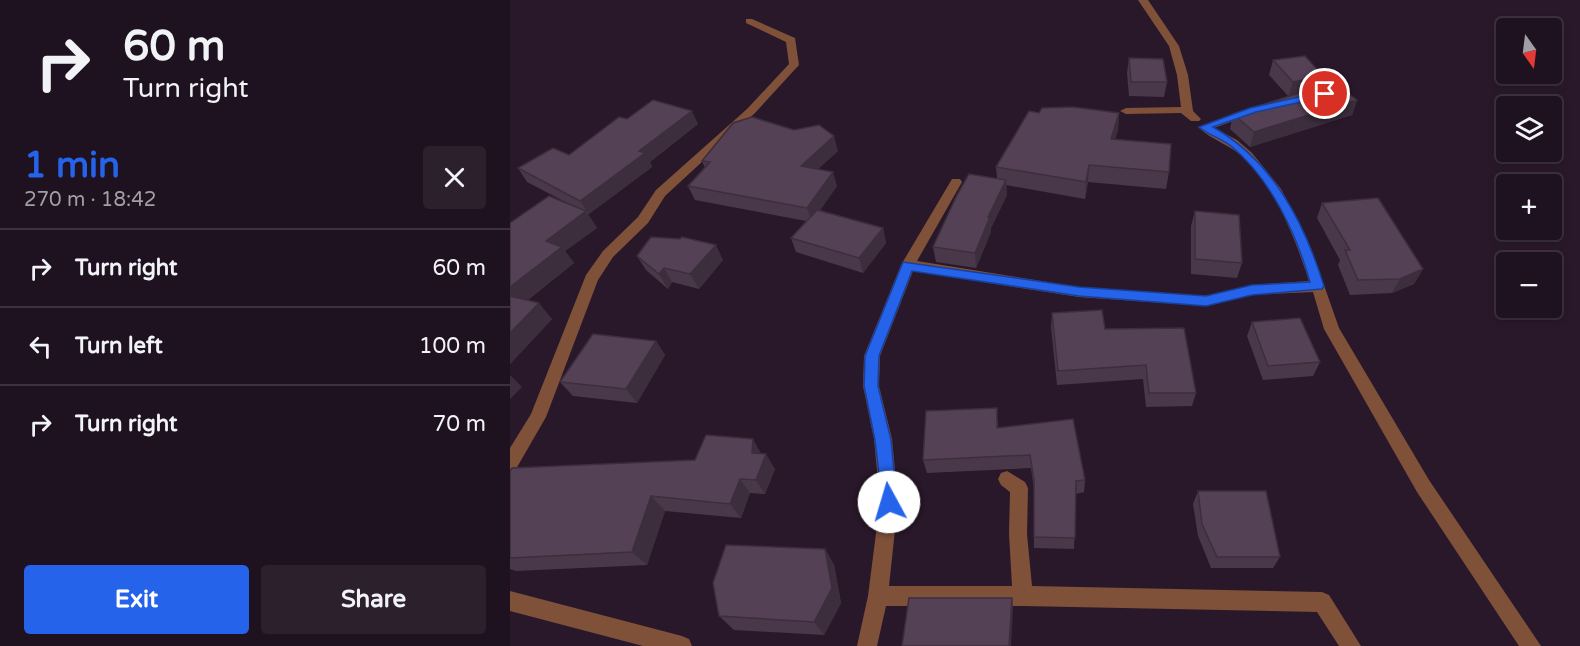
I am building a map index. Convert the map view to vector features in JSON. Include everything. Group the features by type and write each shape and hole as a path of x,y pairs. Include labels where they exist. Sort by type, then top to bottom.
{"street":[{"path":"1143,0 1150,18 1169,37 1176,50 1177,63 1188,91 1187,113"},
{"path":"510,463 538,417 576,314 597,270 609,254 643,220 660,193 751,111 794,64 791,40 749,21"},
{"path":"1204,127 1263,108"},
{"path":"1126,111 1184,110 1204,127 1234,144 1271,187 1288,211 1306,248 1332,328 1423,486 1531,646"},
{"path":"867,646 878,596 889,502 883,440 871,386 872,356 908,265 956,182"},
{"path":"908,265 1079,291 1206,301 1252,290 1318,286"},
{"path":"1007,479 1019,488 1018,534 1023,596"},
{"path":"878,596 1023,596 1322,602 1351,646"},
{"path":"510,601 682,646"}],"building":[{"path":"1305,56 1323,76 1293,82 1273,60"},
{"path":"1129,58 1163,59 1167,82 1131,82"},
{"path":"1335,83 1357,100 1254,132 1233,114 1312,89"},
{"path":"653,100 692,111 639,151 645,153 580,201 518,168 553,148 569,155 619,117 627,119"},
{"path":"1073,107 1119,113 1111,139 1171,144 1169,172 1089,165 1086,182 996,167 1029,111 1039,113 1042,108"},
{"path":"752,117 794,130 819,125 834,136 801,166 833,172 807,208 688,186 710,162 702,161 733,123"},
{"path":"969,174 1006,180 988,217 990,217 975,253 933,247 956,197"},
{"path":"549,196 586,211 546,241 562,247 510,287 510,223"},
{"path":"1378,198 1423,269 1400,279 1358,280 1345,250 1350,250 1322,203"},
{"path":"817,210 883,228 859,258 791,238"},
{"path":"1195,211 1239,215 1242,263 1195,259"},
{"path":"651,237 680,239 682,237 716,245 690,274 664,268 659,274 637,256"},
{"path":"510,296 539,303 510,333"},
{"path":"1102,310 1105,329 1184,328 1196,393 1149,393 1146,365 1058,371 1052,313"},
{"path":"1300,318 1320,362 1268,366 1252,322"},
{"path":"593,334 656,341 626,389 560,382"},
{"path":"997,408 997,428 1073,419 1085,480 1076,481 1075,538 1034,537 1034,480 1030,455 923,460 926,411"},
{"path":"706,435 753,439 752,453 766,454 756,480 740,479 730,504 651,496 632,552 510,558 510,471 512,468 695,460"},
{"path":"1198,491 1266,491 1280,557 1217,557 1202,524"},
{"path":"726,545 825,549 832,588 814,622 719,616 713,583"},
{"path":"909,598 1012,598 1009,646 902,646"}],"route":[{"path":"889,502 883,440 871,386 872,356 908,265 1079,291 1206,301 1252,290 1318,286 1306,248 1288,211 1260,171 1234,144 1204,127 1253,110 1325,94"}]}
